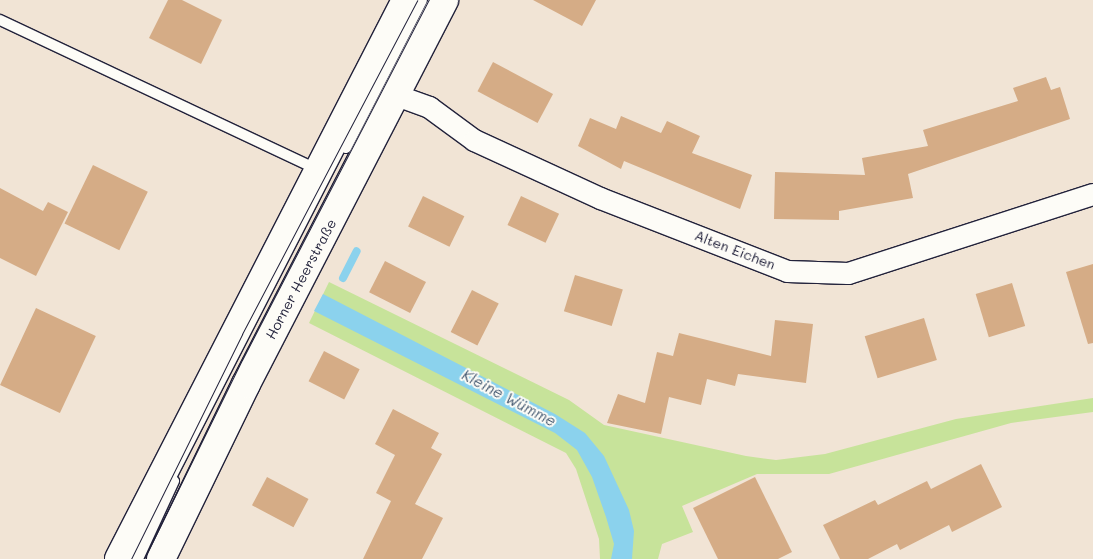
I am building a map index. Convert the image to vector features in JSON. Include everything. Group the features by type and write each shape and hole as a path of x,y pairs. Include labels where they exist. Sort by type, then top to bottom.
{"main road":[{"path":"119,559 329,164 406,0"},
{"name":"Horner Heerstraße","path":"161,559 246,384 444,0"}],"street":[{"name":"Alten Eichen","path":"396,94 429,107 474,140 600,198 787,271 848,273 1093,194"}],"lane":[{"path":"0,20 329,164 422,0"},
{"path":"138,559 178,474"}],"green space":[{"path":"329,282 569,400 604,425 746,456 776,460 825,454 956,419 1093,398 1093,412 1011,423 829,474 757,474 682,506 693,532 662,544 658,559 600,559 599,539 576,469 566,453 309,323"}],"water":[{"name":"Kleine Wümme","path":"323,294 555,414 585,433 604,456 629,510 634,531 632,559 611,559 614,544 606,517 592,477 577,450 555,433 314,311"}],"building":[{"path":"168,0 182,0 222,20 201,64 149,38"},
{"path":"533,0 596,0 582,26"},
{"path":"493,62 553,94 538,123 478,91"},
{"path":"1046,77 1051,90 1060,87 1070,119 908,174 913,198 839,211 839,220 774,219 775,172 865,175 862,158 928,146 923,130 1018,101 1013,88"},
{"path":"621,116 661,133 667,121 700,136 692,153 752,175 740,209 624,161 621,169 578,146 590,118 616,129"},
{"path":"93,165 148,192 119,250 65,223"},
{"path":"0,188 43,211 48,202 68,212 36,276 0,258"},
{"path":"423,196 464,216 449,247 408,227"},
{"path":"521,196 559,214 546,243 507,225"},
{"path":"385,261 426,282 410,313 369,292"},
{"path":"1093,264 1093,343 1088,344 1066,272"},
{"path":"575,275 623,290 612,326 564,311"},
{"path":"1012,283 1025,326 989,337 976,294"},
{"path":"472,290 499,304 477,345 451,332"},
{"path":"36,308 96,336 60,413 0,385"},
{"path":"924,318 937,360 878,378 865,336"},
{"path":"775,320 813,324 806,383 738,374 735,386 707,379 701,405 669,397 661,434 607,423 618,394 645,403 657,352 673,356 679,333 771,356"},
{"path":"324,351 360,369 344,399 309,381"},
{"path":"393,409 439,433 431,448 442,454 415,504 443,518 422,559 363,559 391,501 376,493 395,455 375,444"},
{"path":"981,464 1002,507 952,532 949,525 900,550 897,544 868,559 840,559 823,525 875,500 878,505 927,481 931,489"},
{"path":"267,477 308,499 293,527 252,505"},
{"path":"755,477 792,552 778,559 718,559 693,508"}],"waterway":[{"path":"343,278 357,251"}],"tram line":[{"path":"131,559 242,334 417,0"},
{"path":"144,559 242,360 429,0"}]}
